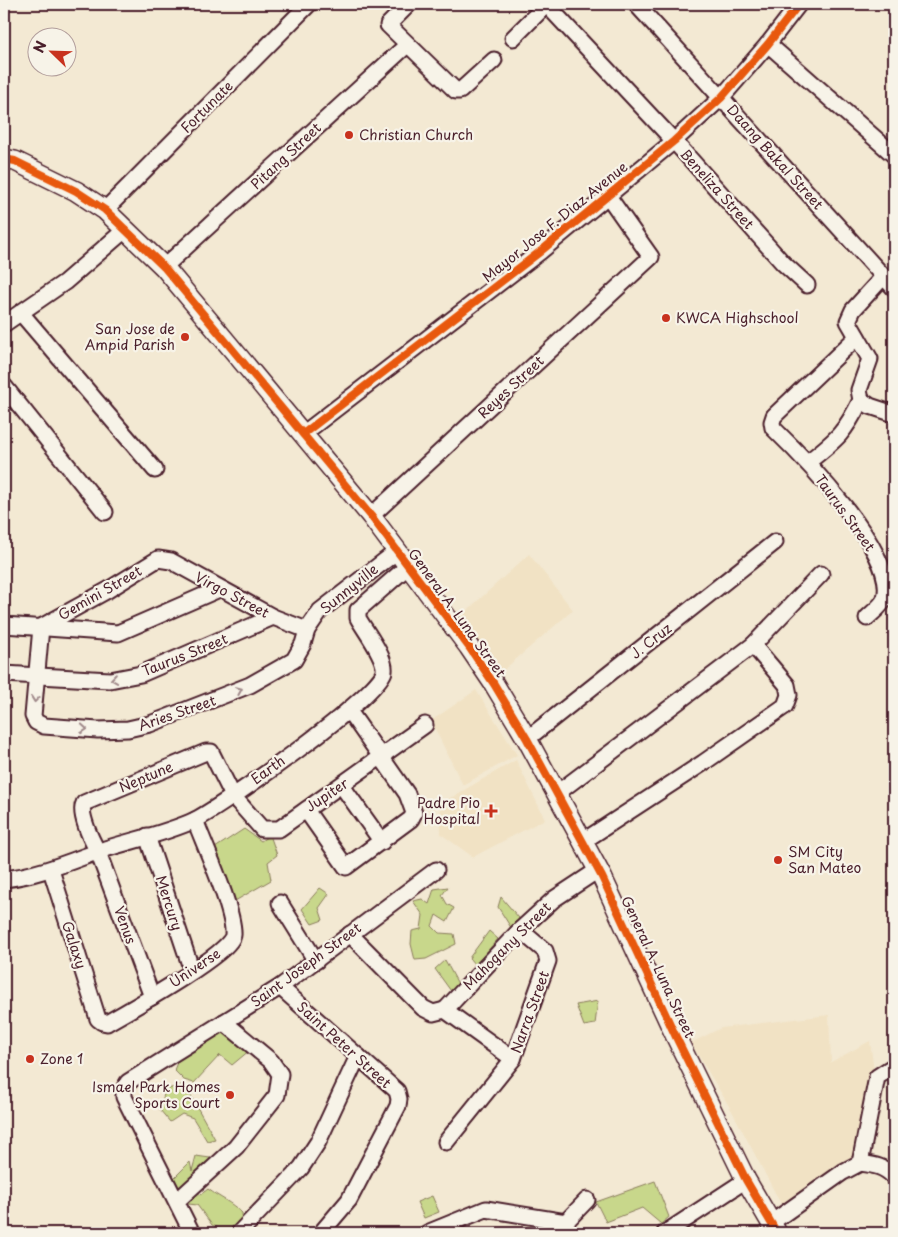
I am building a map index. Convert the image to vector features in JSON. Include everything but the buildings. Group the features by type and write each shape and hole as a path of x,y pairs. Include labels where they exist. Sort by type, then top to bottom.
{"main road":[{"name":"General A. Luna Street","path":"8,157 76,191 105,210 164,267 372,516 396,552 488,676 527,739 598,870 676,1037 746,1180 774,1228"}],"street":[{"name":"Fortunate","path":"105,210 309,4"},
{"path":"409,4 388,25 457,92 494,60"},
{"path":"514,38 546,4"},
{"name":"Beneliza Street","path":"546,4 674,141 783,263 807,285"},
{"name":"Daang Bakal Street","path":"636,4 894,288"},
{"name":"Mayor Jose F. Diaz Avenue","path":"303,434 540,251 674,141 721,98 768,44 799,4"},
{"name":"Pitang Street","path":"164,267 407,44"},
{"path":"768,44 894,155"},
{"name":"Reyes Street","path":"372,516 651,257 608,196"},
{"path":"4,324 64,282 126,229"},
{"path":"808,462 839,437 847,426 860,400 859,390 870,359 848,321 849,315 884,277"},
{"path":"21,313 155,470"},
{"name":"Taurus Street","path":"857,337 774,416 773,428 808,462 866,537 880,562 886,586 885,596 882,604 867,618"},
{"path":"4,386 106,512"},
{"path":"860,400 870,406 894,414"},
{"name":"J. Cruz","path":"527,739 775,542"},
{"name":"Sunnyville","path":"307,630 320,611 396,552"},
{"name":"Virgo Street","path":"158,559 171,561 273,617 307,630"},
{"name":"Gemini Street","path":"41,627 108,590 158,559"},
{"name":"Earth","path":"4,879 51,870 98,852 195,820 233,796 349,711 379,682 384,672 383,661 358,618 358,610 408,567"},
{"path":"556,794 753,645 821,574"},
{"path":"4,625 118,633 219,589"},
{"name":"Taurus Street","path":"4,674 110,680 141,674 273,617"},
{"path":"37,675 41,627"},
{"name":"Aries Street","path":"37,675 33,716 36,722 44,726 98,730 128,729 150,724 206,704 250,685 288,664 299,652 307,630"},
{"path":"582,842 704,763 785,706 789,695 787,685 753,645"},
{"path":"306,810 346,867 411,819 414,813 407,794 380,758 349,711"},
{"name":"Jupiter","path":"233,796 262,829 279,829 342,786 425,725"},
{"name":"Neptune","path":"98,852 90,838 82,810 84,803 147,776 206,752 211,752 233,796"},
{"path":"342,786 382,842"},
{"name":"Universe","path":"98,1019 102,1022 107,1022 152,997 229,945 234,936 231,915 195,820"},
{"name":"Mercury","path":"147,836 192,971"},
{"name":"Venus","path":"98,852 152,997"},
{"name":"Galaxy","path":"51,870 98,1019"},
{"name":"Saint Joseph Street","path":"177,1201 124,1097 124,1089 128,1082 280,987 436,870"},
{"name":"Mahogany Street","path":"445,1010 520,930 554,899 598,870"},
{"path":"280,903 316,961"},
{"name":"Narra Street","path":"446,1142 513,1059 548,961 545,951 520,930"},
{"path":"350,934 423,1008 433,1013 445,1010 513,1059"},
{"name":"Saint Peter Street","path":"280,987 396,1091 399,1099 398,1106 349,1200 321,1233"},
{"path":"192,1233 177,1201 236,1147 277,1095 280,1074 271,1062 224,1022"},
{"path":"240,1233 301,1168 318,1142 358,1056"},
{"path":"860,1163 877,1077 894,1066"},
{"path":"774,1228 843,1172 860,1163 877,1165 887,1170 894,1177"},
{"path":"665,1233 746,1180"},
{"path":"555,1233 587,1200"},
{"path":"433,1232 486,1209 566,1222"}],"shaded area":[{"path":"529,554 573,610 501,672 460,617"},
{"path":"476,690 517,755 463,785 431,721"},
{"name":"Padre Pio Hospital","path":"516,760 545,819 473,857 441,834 440,804"},
{"path":"829,1015 831,1062 870,1041 875,1079 856,1158 782,1206 732,1111 691,1043 721,1028"}],"green space":[{"path":"244,829 261,841 270,835 277,855 268,862 271,880 235,901 215,848"},
{"path":"448,887 442,895 447,904 454,908 447,922 436,915 432,926 439,933 454,934 456,944 426,959 415,960 411,944 412,931 421,929 423,915 413,901 422,899 429,904 434,889"},
{"path":"320,888 329,894 319,908 323,920 312,924 302,909"},
{"path":"501,897 519,918 515,934 498,907"},
{"path":"489,931 498,939 475,965 469,958"},
{"path":"445,960 463,993 456,998 435,969"},
{"path":"598,1001 595,1024 584,1026 576,1005"},
{"path":"218,1029 250,1050 232,1065 220,1055 194,1083 184,1080 174,1070 181,1053"},
{"path":"184,1084 215,1139 207,1141 193,1118 182,1114 170,1122 160,1110 165,1090"},
{"path":"196,1156 210,1158 211,1172 197,1190 200,1195 208,1189 234,1206 242,1213 243,1228 230,1233 212,1225 197,1205 172,1202 164,1195 167,1185 190,1162 192,1171"},
{"path":"655,1181 669,1217 661,1224 642,1208 606,1222 596,1202"},
{"path":"432,1196 439,1212 424,1218 417,1202"}],"cycle path":[{"path":"303,434 541,251 674,141 721,98 768,44 799,4"},
{"path":"4,159 15,161 76,191 105,210 164,267 371,516 469,647 527,739 602,877 676,1037 746,1180 777,1233"}],"place":[{"name":"Christian Church","path":"349,135"},
{"name":"KWCA Highschool","path":"666,318"},
{"name":"San Jose de Ampid Parish","path":"185,337"},
{"name":"Padre Pio Hospital","path":"491,811"},
{"name":"SM City San Mateo","path":"778,860"},
{"name":"Zone 1","path":"30,1059"},
{"name":"Ismael Park Homes Sports Court","path":"230,1095"}]}
